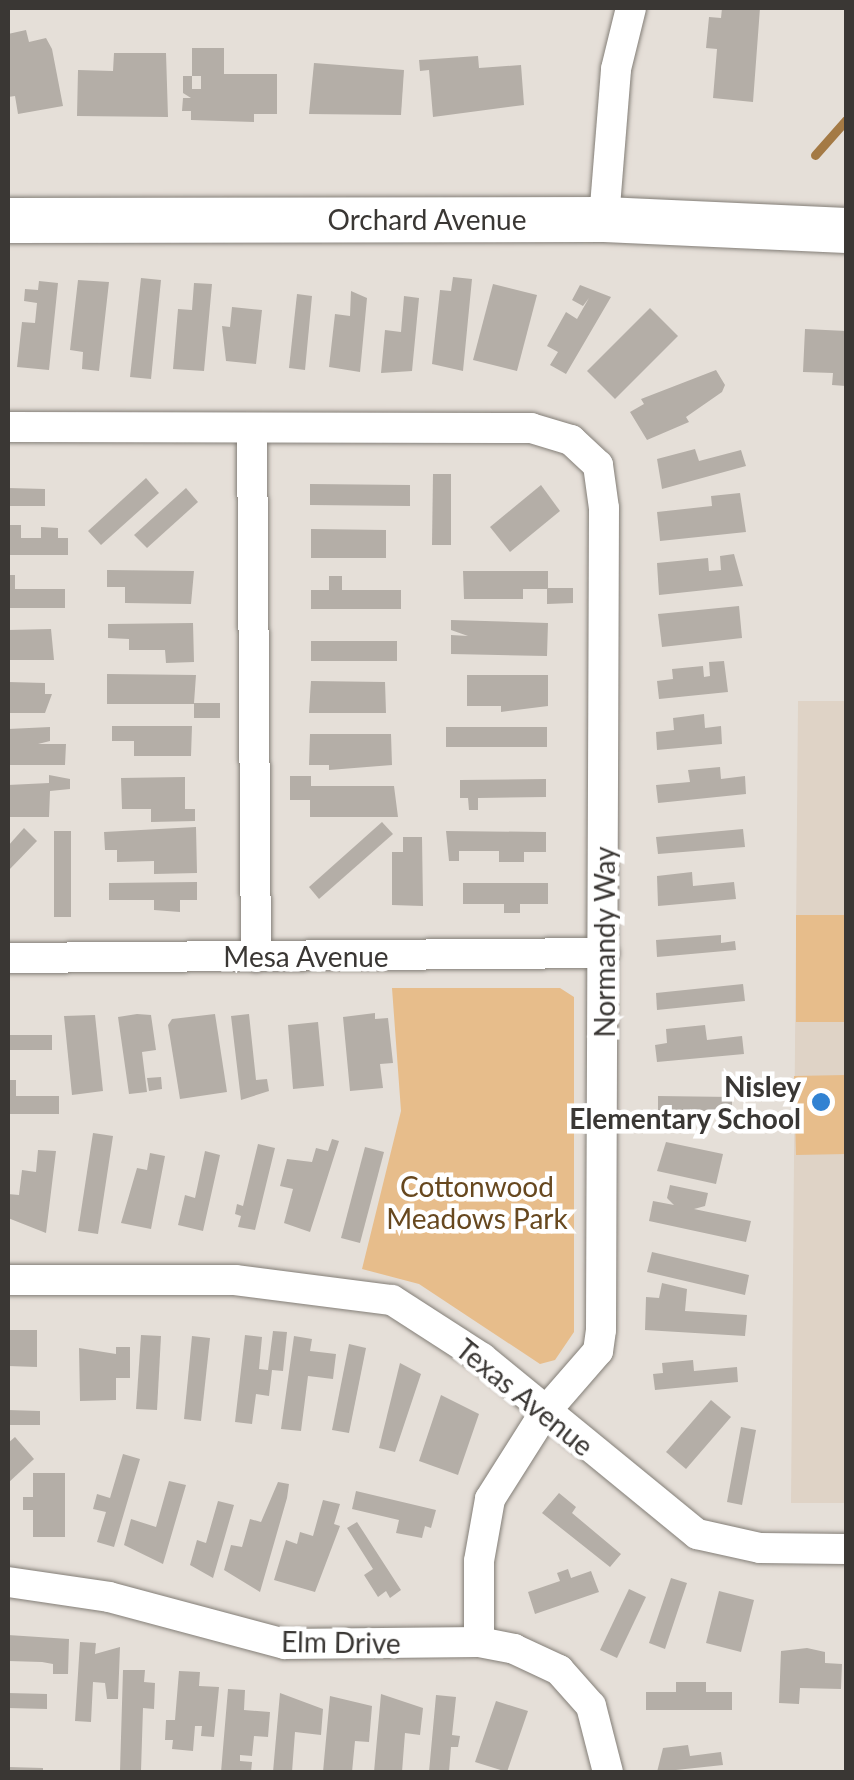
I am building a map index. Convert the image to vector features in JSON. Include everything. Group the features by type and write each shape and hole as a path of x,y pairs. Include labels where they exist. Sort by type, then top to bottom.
{"main road":[{"name":"Orchard Avenue","path":"8,220 604,218 846,230"}],"street":[{"path":"604,218 616,69 631,8"},
{"path":"8,427 252,428 256,956"},
{"name":"Normandy Way","path":"252,428 531,428 586,450 598,464 604,508 601,1330 598,1351 545,1412 490,1499 480,1561 480,1642"},
{"name":"Mesa Avenue","path":"8,958 604,953"},
{"name":"Texas Avenue","path":"8,1280 234,1280 392,1300 482,1358 697,1534 760,1548 846,1549"},
{"name":"Elm Drive","path":"8,1582 109,1597 286,1644 480,1642 538,1658 575,1686 602,1733 608,1772"}],"shaded area":[{"name":"Nisley Elementary School","path":"798,701 846,701 846,1503 791,1503"}],"green space":[{"path":"796,915 846,915 846,1022 796,1022"},
{"name":"Cottonwood Meadows Park","path":"392,988 560,988 574,997 574,1332 555,1360 540,1364 419,1284 362,1269 401,1111"},
{"path":"846,1075 846,1154 796,1155 794,1076"}],"building":[{"path":"722,8 760,8 753,102 713,98 717,49 706,48 709,17 721,18"},
{"path":"26,30 29,42 46,38 52,49 63,106 18,114 15,96 8,97 8,34"},
{"path":"192,48 224,48 224,74 277,74 277,114 254,114 254,122 191,120 191,111 182,111 183,98 191,98 183,93 183,76 192,76","holes":["192,76 201,76 201,89 192,89"]},
{"path":"114,53 166,53 168,117 77,116 78,70 113,71"},
{"path":"478,56 479,68 521,65 524,105 433,117 429,70 420,71 419,60"},
{"path":"314,63 404,70 401,115 309,114"},
{"path":"453,277 472,279 463,371 432,364 440,290 451,291"},
{"path":"141,278 161,280 151,379 130,377"},
{"path":"78,280 109,282 99,371 82,369 83,352 70,350"},
{"path":"39,281 58,283 49,370 17,367 22,322 35,323 37,303 24,301 25,289 38,290"},
{"path":"194,283 212,284 204,371 173,369 178,309 192,310"},
{"path":"493,284 537,295 517,371 473,360"},
{"path":"580,285 611,297 566,374 550,365 558,352 547,346 566,312 577,319 589,298 583,306 572,300"},
{"path":"351,291 367,298 360,372 329,367 335,314 350,316"},
{"path":"297,294 312,296 305,370 289,368"},
{"path":"404,296 419,298 412,371 381,373 385,330 401,332"},
{"path":"232,307 262,310 256,364 226,361 222,326 230,327"},
{"path":"650,308 678,336 615,399 587,371"},
{"path":"805,329 846,331 846,386 832,385 833,373 803,372"},
{"path":"716,370 725,385 722,392 686,417 689,422 647,440 630,412 644,404 641,399"},
{"path":"695,449 699,461 741,450 746,466 662,489 657,459"},
{"path":"433,474 451,474 451,545 432,545"},
{"path":"146,478 159,493 101,545 88,531"},
{"path":"310,484 410,485 410,506 310,505"},
{"path":"541,485 560,511 510,552 490,527"},
{"path":"8,488 45,489 45,506 8,506"},
{"path":"186,488 198,502 147,548 134,535"},
{"path":"740,493 746,532 660,541 657,512 712,506 711,496"},
{"path":"8,525 21,525 21,538 41,538 41,527 58,528 58,538 68,538 68,555 8,555"},
{"path":"311,529 386,530 386,558 311,558"},
{"path":"734,554 743,586 659,595 657,563 708,558 709,571 721,570 720,556"},
{"path":"107,570 194,571 191,604 125,603 125,587 107,587"},
{"path":"463,571 548,571 548,588 573,588 573,603 547,604 547,589 523,589 523,599 464,599"},
{"path":"8,575 15,575 15,589 65,589 65,608 8,608"},
{"path":"329,576 342,576 342,590 401,590 401,609 311,609 311,590 329,590"},
{"path":"739,606 742,638 662,647 658,614"},
{"path":"451,620 548,623 547,656 451,654 451,635 468,636 451,630"},
{"path":"193,623 194,662 166,663 165,650 129,650 129,639 108,638 108,624"},
{"path":"51,629 54,660 8,660 8,630"},
{"path":"311,641 397,641 397,661 311,661"},
{"path":"724,661 728,692 659,699 657,681 673,679 672,669 703,666 704,677 710,676 709,662"},
{"path":"107,674 196,675 194,703 220,703 220,718 194,718 194,704 107,704"},
{"path":"467,675 548,675 548,706 501,712 501,706 467,706"},
{"path":"311,681 385,682 386,713 309,713"},
{"path":"8,682 45,683 45,694 52,694 45,713 8,713"},
{"path":"704,714 705,728 721,726 722,744 657,750 656,732 674,730 673,718"},
{"path":"112,726 192,726 191,756 134,756 134,741 112,741"},
{"path":"50,727 50,741 38,744 66,744 65,765 8,765 8,729"},
{"path":"446,727 547,727 547,747 446,747"},
{"path":"310,734 391,734 392,765 329,770 329,765 309,765"},
{"path":"720,767 721,779 745,776 746,794 658,803 656,785 690,782 688,770"},
{"path":"49,775 70,779 70,789 50,791 49,817 8,817 8,785 49,783"},
{"path":"290,776 311,776 311,786 394,786 398,817 310,817 310,800 290,800"},
{"path":"185,777 185,809 195,809 195,821 151,822 151,809 122,809 121,778"},
{"path":"546,779 546,797 478,798 478,810 469,810 468,798 460,798 460,780"},
{"path":"382,822 393,834 319,899 309,887"},
{"path":"196,827 197,873 154,874 154,861 117,862 117,850 105,850 104,832"},
{"path":"24,828 37,841 8,871 8,846"},
{"path":"743,829 745,847 658,854 656,837"},
{"path":"54,831 71,831 71,917 54,917"},
{"path":"446,831 546,832 546,852 524,852 524,862 499,862 499,851 459,851 459,861 449,861"},
{"path":"403,837 422,837 423,906 392,905 392,852 403,852"},
{"path":"692,872 693,886 734,882 736,899 658,906 657,876"},
{"path":"197,882 197,900 180,900 180,912 154,910 154,900 109,900 109,883"},
{"path":"463,883 548,883 548,904 520,904 520,913 504,913 504,904 463,904"},
{"path":"721,935 721,943 735,941 736,950 657,957 656,940"},
{"path":"743,984 745,1001 657,1010 656,993"},
{"path":"375,1013 375,1019 388,1018 393,1063 380,1064 383,1088 350,1091 343,1017"},
{"path":"215,1014 227,1092 180,1099 168,1025 172,1019"},
{"path":"249,1014 256,1080 267,1079 269,1091 241,1100 231,1016"},
{"path":"95,1015 103,1091 72,1095 64,1016"},
{"path":"151,1015 156,1050 142,1052 147,1092 129,1094 118,1017"},
{"path":"318,1022 324,1086 293,1089 288,1025"},
{"path":"705,1025 707,1040 742,1036 744,1054 657,1062 655,1045 667,1043 666,1029"},
{"path":"8,1035 52,1035 52,1050 8,1050"},
{"path":"161,1077 162,1089 149,1091 147,1078"},
{"path":"8,1080 16,1080 16,1096 59,1096 59,1114 8,1114"},
{"path":"658,1096 732,1097 732,1116 658,1115"},
{"path":"93,1133 113,1136 98,1234 78,1231"},
{"path":"332,1139 339,1141 310,1232 284,1223 293,1189 280,1186 287,1159 312,1162 316,1148 328,1151"},
{"path":"666,1142 723,1154 716,1184 657,1171"},
{"path":"258,1144 275,1148 255,1230 238,1227 241,1216 235,1214 237,1204 243,1206"},
{"path":"365,1147 384,1152 360,1243 341,1238"},
{"path":"38,1150 56,1151 46,1233 8,1218 8,1194 19,1195 22,1170 36,1172"},
{"path":"205,1151 220,1155 203,1231 178,1225 185,1195 195,1198"},
{"path":"150,1153 165,1156 151,1229 121,1223 137,1168 147,1170"},
{"path":"670,1185 708,1193 705,1206 694,1209 751,1221 746,1242 649,1221 653,1201 674,1205 667,1198"},
{"path":"652,1252 749,1275 745,1295 647,1272"},
{"path":"662,1283 687,1289 685,1311 747,1315 745,1336 645,1330 646,1297 659,1298"},
{"path":"8,1330 37,1330 37,1367 8,1366"},
{"path":"273,1331 287,1332 283,1371 272,1370 269,1396 256,1394 252,1424 235,1422 245,1335 262,1337 259,1369 268,1370"},
{"path":"141,1335 161,1336 157,1410 136,1409"},
{"path":"192,1336 210,1338 201,1421 184,1419"},
{"path":"294,1336 312,1339 310,1351 336,1354 333,1379 308,1376 301,1431 281,1429"},
{"path":"349,1344 366,1348 349,1433 332,1430"},
{"path":"116,1347 130,1347 130,1378 116,1378 116,1400 80,1401 79,1348 116,1354"},
{"path":"693,1360 694,1371 737,1367 738,1382 655,1390 653,1374 663,1373 662,1363"},
{"path":"400,1363 421,1374 395,1452 379,1448"},
{"path":"441,1395 479,1414 458,1475 419,1461"},
{"path":"711,1400 731,1417 686,1469 666,1452"},
{"path":"8,1410 40,1411 40,1425 8,1425"},
{"path":"741,1427 756,1430 742,1505 727,1502"},
{"path":"15,1437 34,1459 8,1483 8,1443"},
{"path":"123,1454 140,1459 114,1547 97,1542 106,1512 93,1509 97,1494 110,1498"},
{"path":"33,1473 65,1473 65,1537 33,1537 33,1510 23,1510 23,1497 33,1497"},
{"path":"169,1481 186,1485 163,1564 124,1545 131,1519 156,1527"},
{"path":"278,1482 289,1484 287,1498 260,1592 224,1570 231,1545 242,1547 250,1519 261,1522"},
{"path":"356,1491 436,1510 431,1528 425,1526 422,1538 396,1533 399,1520 352,1509"},
{"path":"559,1493 576,1507 572,1513 621,1554 610,1567 542,1513"},
{"path":"323,1500 340,1504 334,1524 340,1526 315,1592 274,1580 286,1540 297,1544 300,1532 313,1536"},
{"path":"218,1501 234,1505 213,1578 190,1565 197,1540 206,1543"},
{"path":"357,1522 401,1590 390,1598 386,1591 378,1597 364,1575 373,1569 347,1528"},
{"path":"568,1569 571,1578 591,1571 599,1592 535,1614 528,1592 560,1581 557,1573"},
{"path":"671,1578 687,1583 665,1649 649,1643"},
{"path":"629,1589 646,1597 617,1658 600,1650"},
{"path":"719,1591 754,1600 741,1652 706,1643"},
{"path":"8,1635 69,1639 68,1674 53,1674 53,1664 8,1661"},
{"path":"80,1642 96,1643 95,1654 120,1647 118,1699 107,1699 105,1683 93,1682 91,1722 75,1721"},
{"path":"807,1648 825,1652 825,1663 842,1664 841,1689 800,1688 799,1704 779,1703 781,1651"},
{"path":"123,1670 145,1670 144,1682 155,1683 154,1709 143,1708 141,1771 120,1771"},
{"path":"179,1671 200,1672 199,1686 219,1687 214,1737 201,1736 202,1726 195,1726 193,1751 172,1749 173,1740 165,1740 166,1720 175,1720"},
{"path":"676,1682 706,1682 706,1692 732,1692 732,1710 646,1710 646,1692 676,1692"},
{"path":"228,1689 245,1690 244,1710 270,1712 268,1737 254,1736 252,1756 240,1755 240,1761 252,1762 251,1772 221,1772"},
{"path":"8,1693 47,1694 47,1709 8,1708"},
{"path":"280,1693 323,1709 321,1735 295,1732 292,1772 273,1772"},
{"path":"381,1694 423,1708 420,1735 405,1733 402,1772 374,1772"},
{"path":"436,1695 456,1697 452,1735 460,1736 458,1747 451,1747 449,1772 429,1772"},
{"path":"330,1696 372,1706 369,1742 355,1741 352,1772 323,1772"},
{"path":"496,1701 528,1711 507,1772 475,1762"},
{"path":"688,1745 690,1756 721,1752 723,1765 657,1772 663,1748"},
{"path":"8,1767 43,1768 43,1772 8,1772"}],"waterway":[{"path":"815,155 846,120"}],"place":[{"name":"Nisley Elementary School","path":"821,1102"}]}
